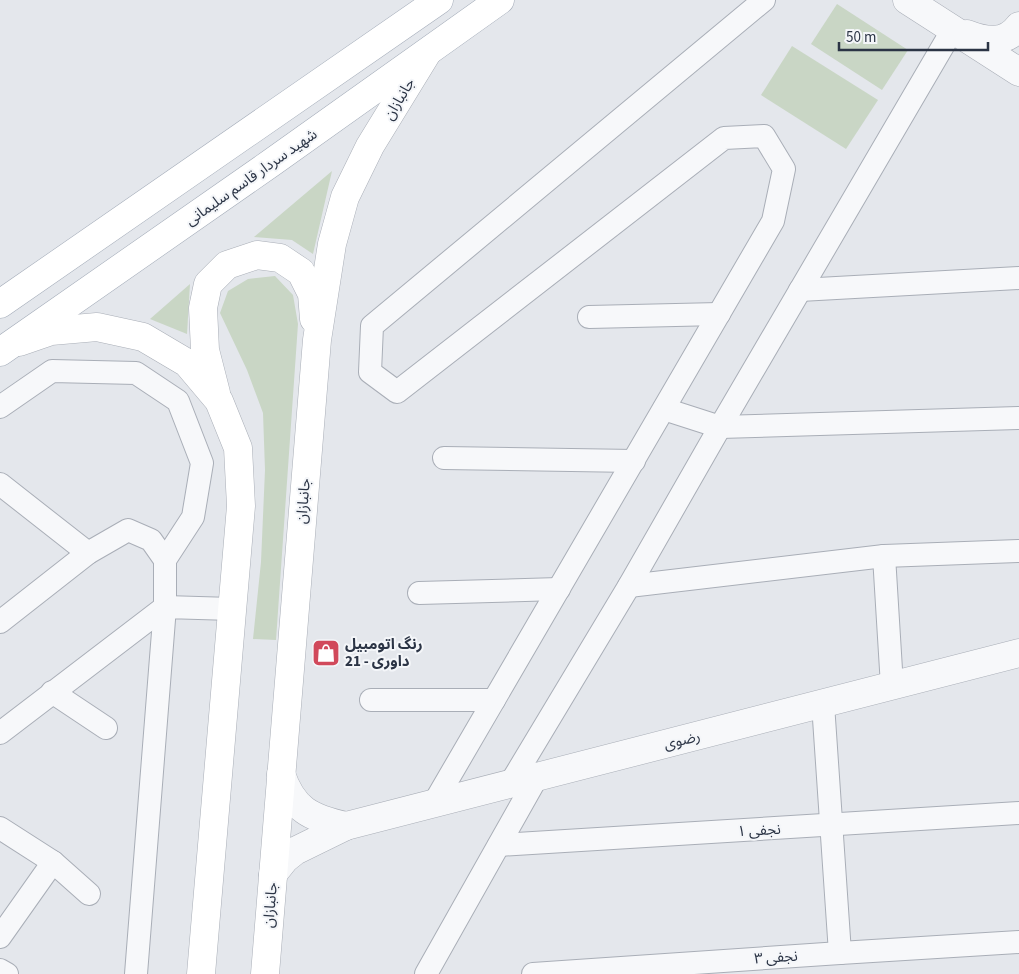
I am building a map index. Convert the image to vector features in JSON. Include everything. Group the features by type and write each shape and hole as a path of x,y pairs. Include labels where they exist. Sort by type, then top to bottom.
{"main road":[{"path":"0,304 439,0"},
{"name":"شهید سردار قاسم سلیمانی","path":"4,349 500,0"},
{"name":"جانبازان","path":"265,974 316,340 332,244 345,197 370,146 427,52"},
{"path":"201,974 241,506 238,448 219,401 205,350 203,308 208,284 226,266 257,255 280,258 301,272 312,294 316,340"},
{"path":"4,349 51,331 97,327 143,337 187,363 219,401"}],"street":[{"path":"434,804 773,221 784,169 764,136 724,138 397,392 370,372 372,326 764,0"},
{"path":"907,0 1019,72"},
{"path":"954,29 985,40 1006,37 1019,26"},
{"path":"510,784 629,586 720,427 954,29"},
{"path":"800,290 1019,278"},
{"path":"589,317 719,314"},
{"path":"0,406 52,370 136,373 178,401 202,463 193,517 165,560 165,608 136,974"},
{"path":"664,409 720,427 1019,418"},
{"path":"444,458 634,461"},
{"path":"0,484 88,553"},
{"path":"0,622 88,553 128,530 151,540 165,560"},
{"path":"629,586 884,556 1019,551"},
{"path":"884,556 892,686"},
{"path":"419,592 559,590"},
{"path":"0,733 165,608 232,609"},
{"name":"رضوی","path":"346,826 1019,653"},
{"path":"52,692 106,728"},
{"path":"371,700 494,700"},
{"path":"823,704 840,953"},
{"path":"281,774 286,791 299,807 319,820 346,826"},
{"path":"426,974 537,777"},
{"name":"نجفی ۱","path":"499,845 1019,813"},
{"path":"273,874 285,859 295,851 346,826"},
{"path":"0,828 53,862 89,894"},
{"path":"0,937 53,862"},
{"name":"نجفی ۳","path":"533,974 1019,942"},
{"path":"0,970 7,974"}],"green space":[{"path":"837,4 908,50 882,90 811,44"},
{"path":"792,46 878,100 846,149 761,95"},
{"path":"332,171 313,254 292,240 254,237"},
{"path":"275,276 293,295 298,324 276,640 253,639 261,562 265,470 263,413 247,370 220,313 228,291 248,279"},
{"path":"190,284 187,334 150,319"}],"place":[{"name":"رنگ اتومبیل 21 - داوری","path":"326,653"}]}
